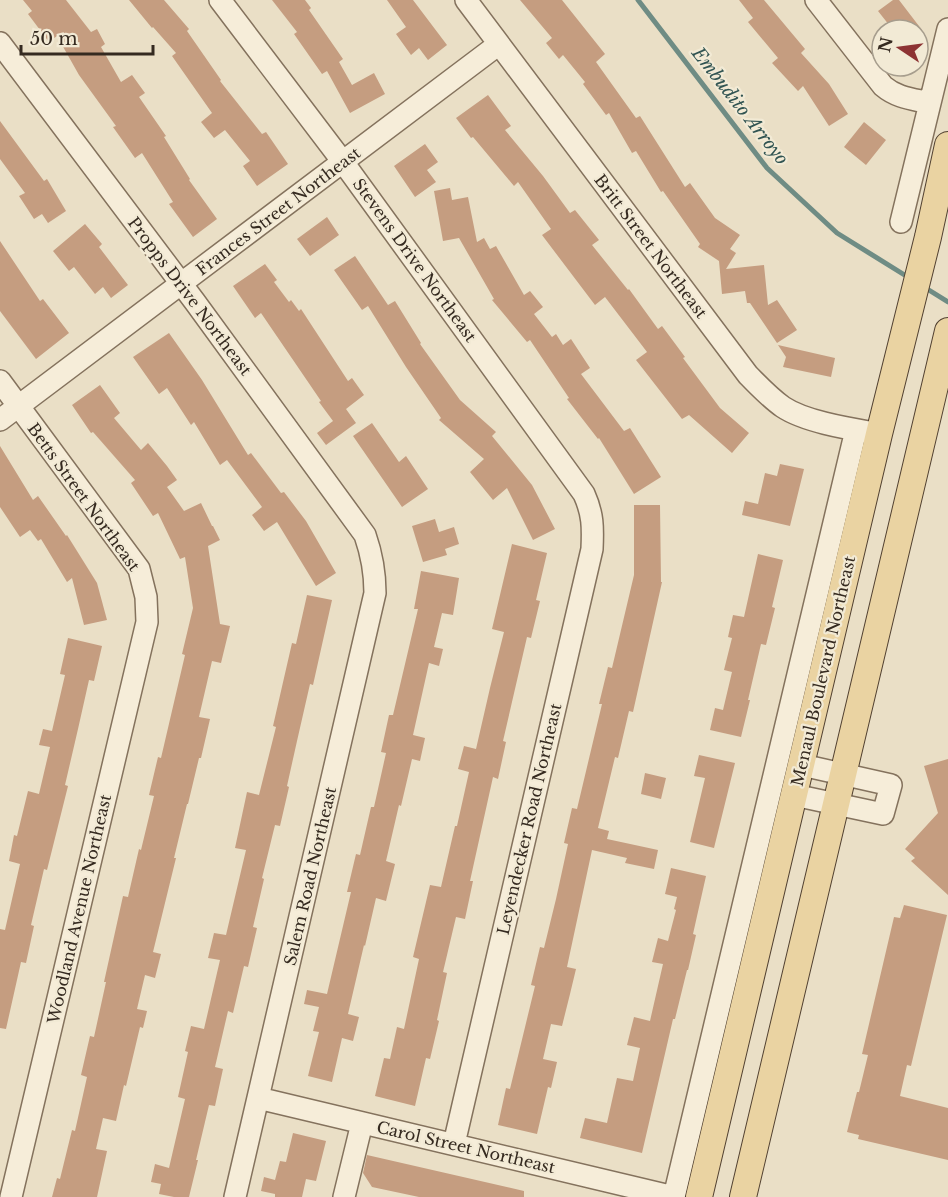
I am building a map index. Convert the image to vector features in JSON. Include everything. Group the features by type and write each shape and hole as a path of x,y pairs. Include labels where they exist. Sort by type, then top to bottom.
{"main road":[{"name":"Menaul Boulevard Northeast","path":"699,1197 802,765 868,432 905,326 928,237 948,145"},
{"path":"743,1197 843,775 942,385 947,335"}],"street":[{"name":"Stevens Drive Northeast","path":"220,0 344,162 584,494"},
{"name":"Britt Street Northeast","path":"466,0 748,375 765,393 785,408 815,420 868,432"},
{"path":"816,0 891,93 930,103"},
{"path":"901,222 948,29"},
{"name":"Propps Drive Northeast","path":"0,44 182,284 365,535 372,553"},
{"name":"Frances Street Northeast","path":"0,420 499,44"},
{"name":"Betts Street Northeast","path":"0,381 139,569 146,597 147,622"},
{"path":"674,1197 868,432"},
{"name":"Leyendecker Road Northeast","path":"454,1144 592,549 591,509 584,494"},
{"name":"Salem Road Northeast","path":"235,1197 375,592 372,553"},
{"name":"Woodland Avenue Northeast","path":"11,1197 147,622"},
{"path":"794,795 883,814 891,785 802,765"},
{"name":"Carol Street Northeast","path":"258,1098 674,1197"},
{"path":"344,1197 362,1123"}],"building":[{"path":"23,0 66,0 91,32 97,29 105,44 101,47 121,82 132,75 145,93 139,97 166,136 164,137 189,180 217,219 193,237 169,204 173,202 142,153 135,158 113,127 116,126 79,75 57,36 49,42 28,14 32,11"},
{"path":"129,0 164,0 189,29 187,31 220,81 262,134 266,132 288,164 257,186 243,166 250,161 225,130 214,138 201,122 212,113 172,56 176,53"},
{"path":"272,0 305,0 311,8 309,10 343,59 339,62 352,85 374,73 385,94 350,113 327,71 322,74 294,34 297,32"},
{"path":"387,0 413,0 447,45 428,60 419,48 411,55 396,34 406,27"},
{"path":"520,0 562,0 605,54 596,62 636,118 640,116 685,187 690,183 715,218 740,235 730,249 736,253 726,269 764,265 768,305 777,300 797,330 777,343 750,303 747,303 745,291 722,294 719,261 698,247 700,244 663,191 661,192 636,151 632,153 609,113 606,115 583,84 585,82 563,55 559,59 546,43 552,38"},
{"path":"739,0 764,0 805,49 801,53 829,84 848,114 829,126 803,86 798,91 772,63 778,58 748,22 753,18"},
{"path":"893,0 899,0 913,18 884,18 878,11"},
{"path":"488,95 511,126 505,130 570,213 575,210 599,240 592,245 629,289 658,329 662,326 720,408 749,433 732,453 689,415 682,419 636,360 647,352 605,297 595,305 542,235 551,229 518,182 514,186 456,118"},
{"path":"0,121 44,181 47,179 66,211 48,223 42,214 34,219 19,196 25,193 0,159"},
{"path":"864,122 886,140 866,165 844,147"},
{"path":"425,144 438,162 427,170 436,182 415,197 394,166"},
{"path":"450,188 452,200 468,197 477,242 484,238 490,249 496,246 524,295 530,291 543,307 534,314 552,337 556,334 563,345 571,339 590,368 581,374 624,431 630,428 661,477 634,494 599,438 567,399 569,398 530,340 527,342 492,300 494,299 459,238 443,241 434,191"},
{"path":"327,217 339,235 310,256 297,239"},
{"path":"85,224 102,244 99,247 128,285 111,298 103,287 95,294 74,267 69,271 53,251"},
{"path":"0,241 40,301 43,299 69,333 36,359 0,311"},
{"path":"355,256 388,305 395,301 420,344 460,400 496,432 492,436 532,485 555,529 533,540 507,488 493,500 470,472 484,459 439,420 441,418 368,306 362,310 334,270"},
{"path":"265,264 277,280 274,282 289,302 291,300 299,311 301,309 348,381 352,378 364,395 346,409 356,423 326,445 317,433 333,421 261,313 255,318 233,286"},
{"path":"169,333 202,380 248,455 251,453 281,493 284,492 306,521 336,573 316,586 277,522 264,531 252,515 262,507 227,460 220,465 194,422 191,425 167,388 159,394 133,357"},
{"path":"778,345 835,358 831,377 783,367 786,357"},
{"path":"100,385 120,413 114,418 141,450 148,443 177,480 167,487 184,511 201,503 220,540 208,546 220,624 230,626 221,663 212,661 199,717 210,719 187,804 153,952 161,954 155,978 145,975 137,1009 147,1011 143,1028 140,1027 116,1121 103,1118 96,1149 107,1151 97,1197 52,1197 57,1178 60,1179 72,1130 75,1131 87,1077 81,1075 90,1036 94,1037 123,896 128,897 154,796 149,795 158,757 161,758 185,655 182,654 193,608 185,557 180,559 158,513 153,516 131,483 135,480 93,432 91,433 72,405"},
{"path":"372,423 399,462 406,456 428,489 402,507 353,436"},
{"path":"0,446 33,500 38,496 67,535 97,583 107,620 84,625 72,578 67,582 41,539 38,541 30,530 20,537 0,507"},
{"path":"780,464 804,469 790,526 742,515 745,501 758,504 765,473 777,476"},
{"path":"634,505 660,505 662,582 633,712 629,711 618,758 615,757 598,828 609,831 607,839 658,850 654,869 625,863 627,858 592,850 567,967 576,969 562,1026 551,1024 543,1059 557,1062 551,1088 548,1087 537,1134 498,1125 506,1088 510,1089 535,986 531,985 540,947 544,948 556,899 568,844 564,843 572,808 577,809 602,704 599,704 608,667 612,668 634,575"},
{"path":"435,519 439,532 454,527 459,544 445,549 447,555 423,562 412,526"},
{"path":"512,544 547,553 536,600 540,601 531,638 527,637 503,741 506,742 498,779 493,777 470,881 473,881 465,919 456,917 443,972 447,973 437,1020 439,1021 430,1059 426,1058 415,1106 375,1096 384,1058 390,1059 397,1027 404,1029 419,959 413,957 430,885 441,887 455,826 457,826 469,772 458,769 464,746 476,749 504,632 492,629"},
{"path":"758,554 783,560 772,607 775,608 766,645 761,644 741,737 710,730 715,708 723,710 732,672 724,670 732,638 728,637 733,615 744,617"},
{"path":"421,571 459,578 453,615 442,613 434,647 443,649 439,666 429,663 413,735 425,738 420,761 412,759 401,806 399,805 386,861 395,864 386,901 376,898 364,945 348,1014 359,1017 353,1041 342,1038 332,1082 308,1076 319,1032 313,1031 319,1007 304,1004 307,990 327,994 351,892 347,892 356,854 360,855 371,807 374,807 386,753 381,752 389,715 393,715 418,609 414,609"},
{"path":"307,595 332,600 313,685 310,684 280,826 275,825 262,878 264,879 253,927 257,928 248,967 244,966 233,1013 228,1011 215,1067 223,1069 215,1106 209,1105 189,1197 159,1194 161,1184 151,1182 155,1164 169,1168 185,1099 178,1097 191,1026 204,1029 220,960 208,958 214,933 226,935 246,850 235,848 247,792 259,795 276,727 273,726 292,643 296,644"},
{"path":"68,638 102,646 94,681 89,680 65,785 68,786 47,870 44,869 31,925 34,926 26,963 21,962 6,1029 0,1028 0,929 5,930 20,864 9,861 14,835 17,836 28,791 39,794 50,747 39,745 43,729 52,731 65,675 60,674"},
{"path":"699,755 735,763 714,848 690,842 705,778 694,776"},
{"path":"948,759 948,895 911,861 915,858 905,849 938,813 924,766"},
{"path":"645,773 666,778 661,799 641,794"},
{"path":"671,868 706,876 693,934 696,935 688,970 675,1019 673,1019 642,1153 580,1138 585,1118 607,1123 617,1078 633,1081 640,1048 627,1045 634,1017 650,1021 663,964 652,962 658,938 668,941 676,910 674,909 677,897 665,894"},
{"path":"904,905 947,915 911,1066 907,1065 900,1096 948,1108 948,1160 858,1139 859,1135 847,1132 868,1055 862,1054 894,917 900,918"},
{"path":"293,1133 326,1141 316,1181 306,1179 302,1197 275,1197 275,1194 261,1191 264,1177 275,1180 280,1161 286,1162"},
{"path":"367,1155 524,1191 524,1197 419,1197 372,1187 363,1173"}],"waterway":[{"name":"Embudito Arroyo","path":"638,0 767,168 837,233 911,279"},
{"name":"Embudito Arroyo","path":"924,287 948,302"}]}
